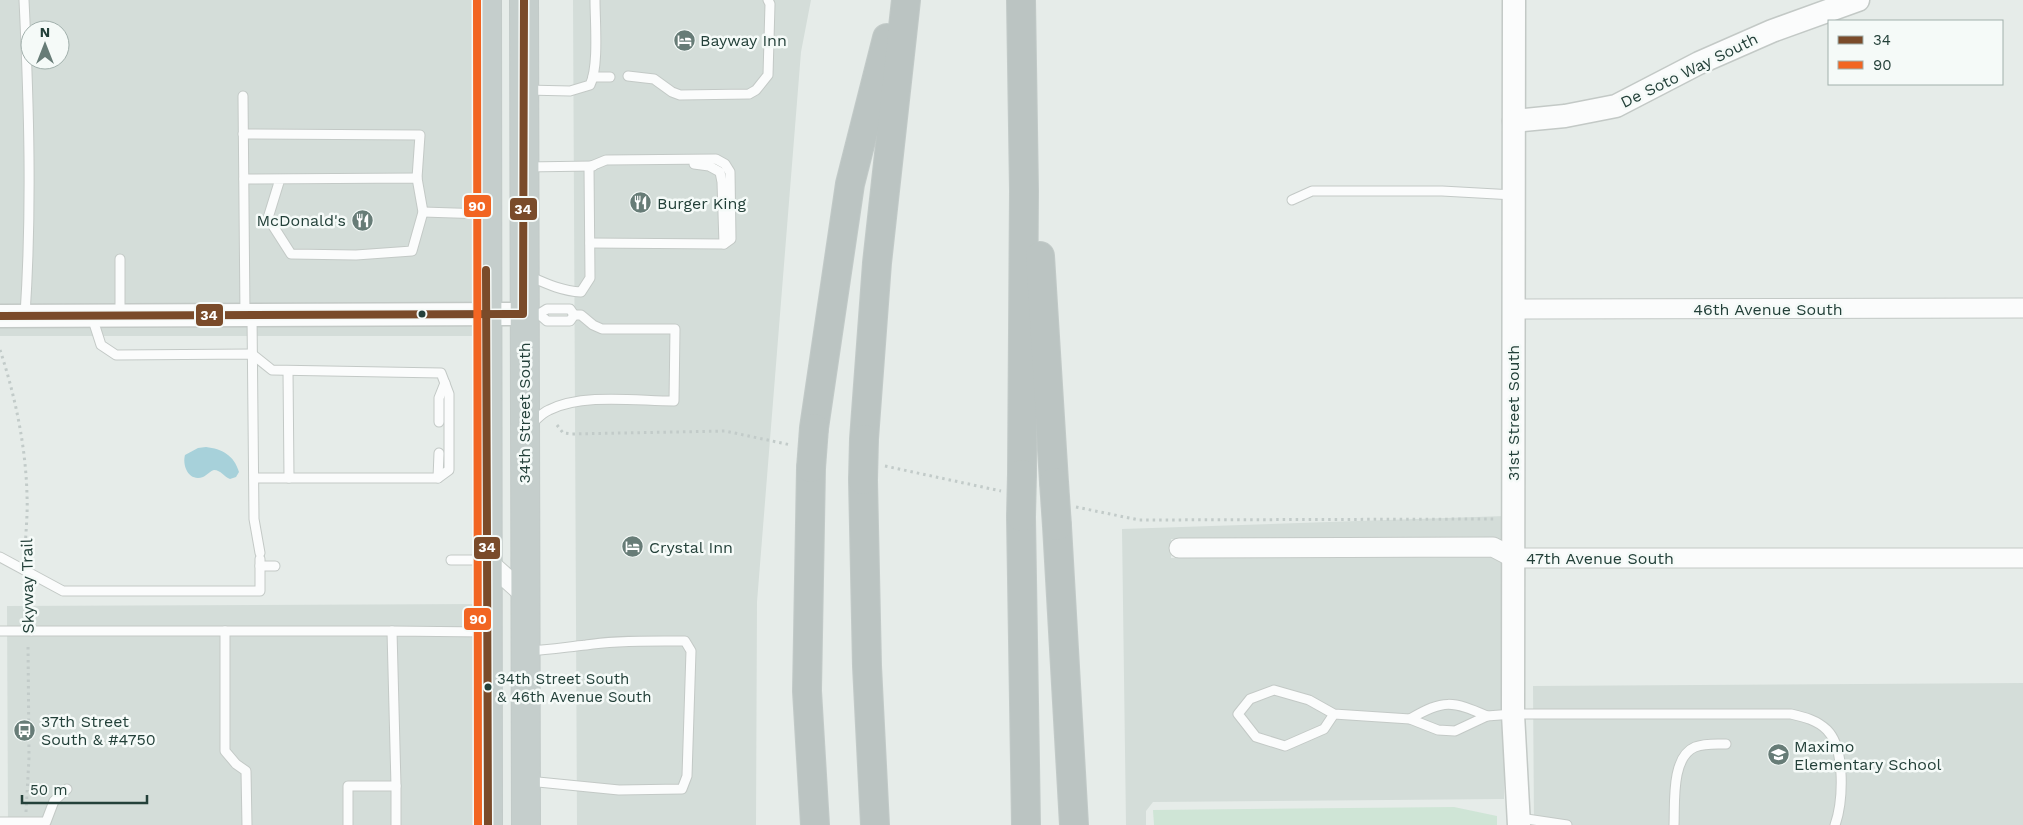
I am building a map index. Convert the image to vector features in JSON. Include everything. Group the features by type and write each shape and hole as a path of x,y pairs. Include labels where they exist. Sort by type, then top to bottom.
{"highway":[{"path":"487,0 486,560 488,825"},
{"name":"34th Street South","path":"524,0 524,273 531,314 524,431 526,825"},
{"path":"815,825 807,691 811,468 814,428 850,184 897,0"},
{"path":"875,825 867,666 863,480 864,439 877,264 906,0"},
{"path":"1021,0 1024,191 1021,517 1026,825"},
{"path":"1024,191 1040,253 1074,825"},
{"path":"797,825 797,781 807,691"}],"street":[{"name":"31st Street South","path":"1514,0 1513,714 1519,822"},
{"name":"De Soto Way South","path":"1514,121 1565,116 1616,106 1700,63 1772,31 1858,0"},
{"name":"46th Avenue South","path":"1513,309 2023,308"},
{"path":"0,316 531,314"},
{"name":"47th Avenue South","path":"1179,548 1493,547 1514,558 2023,558"},
{"path":"486,560 524,594"}],"lane":[{"path":"24,0 29,110 29,249 25,316"},
{"path":"524,90 570,91 590,85 593,77 595,0"},
{"path":"628,76 654,79 680,96 749,94 756,90 768,74 770,4 768,0"},
{"path":"593,77 610,77"},
{"path":"0,557 63,591 260,591 260,559 254,519 252,354 248,316 243,96"},
{"path":"243,134 420,135 417,178 423,212 412,250 356,255 290,254 268,218 280,179"},
{"path":"524,167 588,167 604,164 696,164 709,166 720,172 724,244 590,243"},
{"path":"524,273 559,289 581,292 590,278 588,167"},
{"path":"244,179 417,178"},
{"path":"1292,200 1312,191 1442,192 1514,195"},
{"path":"423,212 486,214"},
{"path":"120,259 120,316"},
{"path":"524,431 547,410 583,400 674,401 675,329 602,329 578,315 570,321 547,321 531,314"},
{"path":"92,316 100,345 116,355 252,354 272,370 441,373 449,394 449,470 438,478 254,478"},
{"path":"288,371 289,478"},
{"path":"439,422 439,398 445,384"},
{"path":"438,453 438,478"},
{"path":"260,559 275,566"},
{"path":"451,560 486,560"},
{"path":"0,631 487,632"},
{"path":"225,631 225,751 236,764 246,771 247,825"},
{"path":"392,632 396,825"},
{"path":"524,652 572,648 587,644 660,641 685,641 691,651 687,776 682,789 619,790 525,781"},
{"path":"1334,714 1324,729 1285,746 1256,737 1238,714 1250,699 1274,690 1309,700 1334,714 1410,719 1438,730 1455,731 1487,716 1513,714 1791,714 1809,718 1827,730 1837,746 1841,774 1839,814 1835,825"},
{"path":"1410,719 1430,707 1445,704 1461,704 1487,716"},
{"path":"1674,825 1676,784 1679,766 1684,755 1694,747 1709,744 1726,744"},
{"path":"348,825 348,786 396,786"},
{"path":"0,822 46,824 54,801 67,789"},
{"path":"1519,822 1567,825"}],"path":[{"name":"Skyway Trail","path":"0,350 16,411 24,460 27,496 26,572 29,758 26,822"}],"shaded area":[{"path":"0,0 477,0 477,305 0,307"},
{"path":"573,0 811,0 801,52 757,602 756,825 577,825"},
{"path":"477,324 477,336 0,336 0,326"},
{"path":"1505,516 1505,543 1493,538 1171,539 1171,558 1491,557 1505,564 1504,799 1153,802 1146,811 1146,825 1126,825 1122,529"},
{"path":"478,604 479,825 8,825 7,606"},
{"name":"Maximo Elementary School","path":"2023,683 2023,825 1534,825 1533,686"}],"green space":[{"path":"1454,807 1497,816 1497,825 1154,825 1153,810"}],"water":[{"path":"206,447 222,451 231,457 239,472 236,477 230,479 219,471 214,470 203,477 198,478 190,475 185,464 185,455 198,448"}],"transit line":[{"name":"90","path":"477,0 478,825"},
{"name":"34","path":"0,316 523,314 524,0"},
{"name":"34","path":"486,270 488,825"}],"place":[{"name":"Bayway Inn","path":"684,40"},
{"name":"Burger King","path":"641,203"},
{"name":"McDonald's","path":"362,220"},
{"name":"Crystal Inn","path":"633,547"},
{"name":"34th Street South & 46th Avenue South","path":"488,687"},
{"name":"37th Street South & #4750","path":"25,730"},
{"name":"Maximo Elementary School","path":"1778,755"}]}
